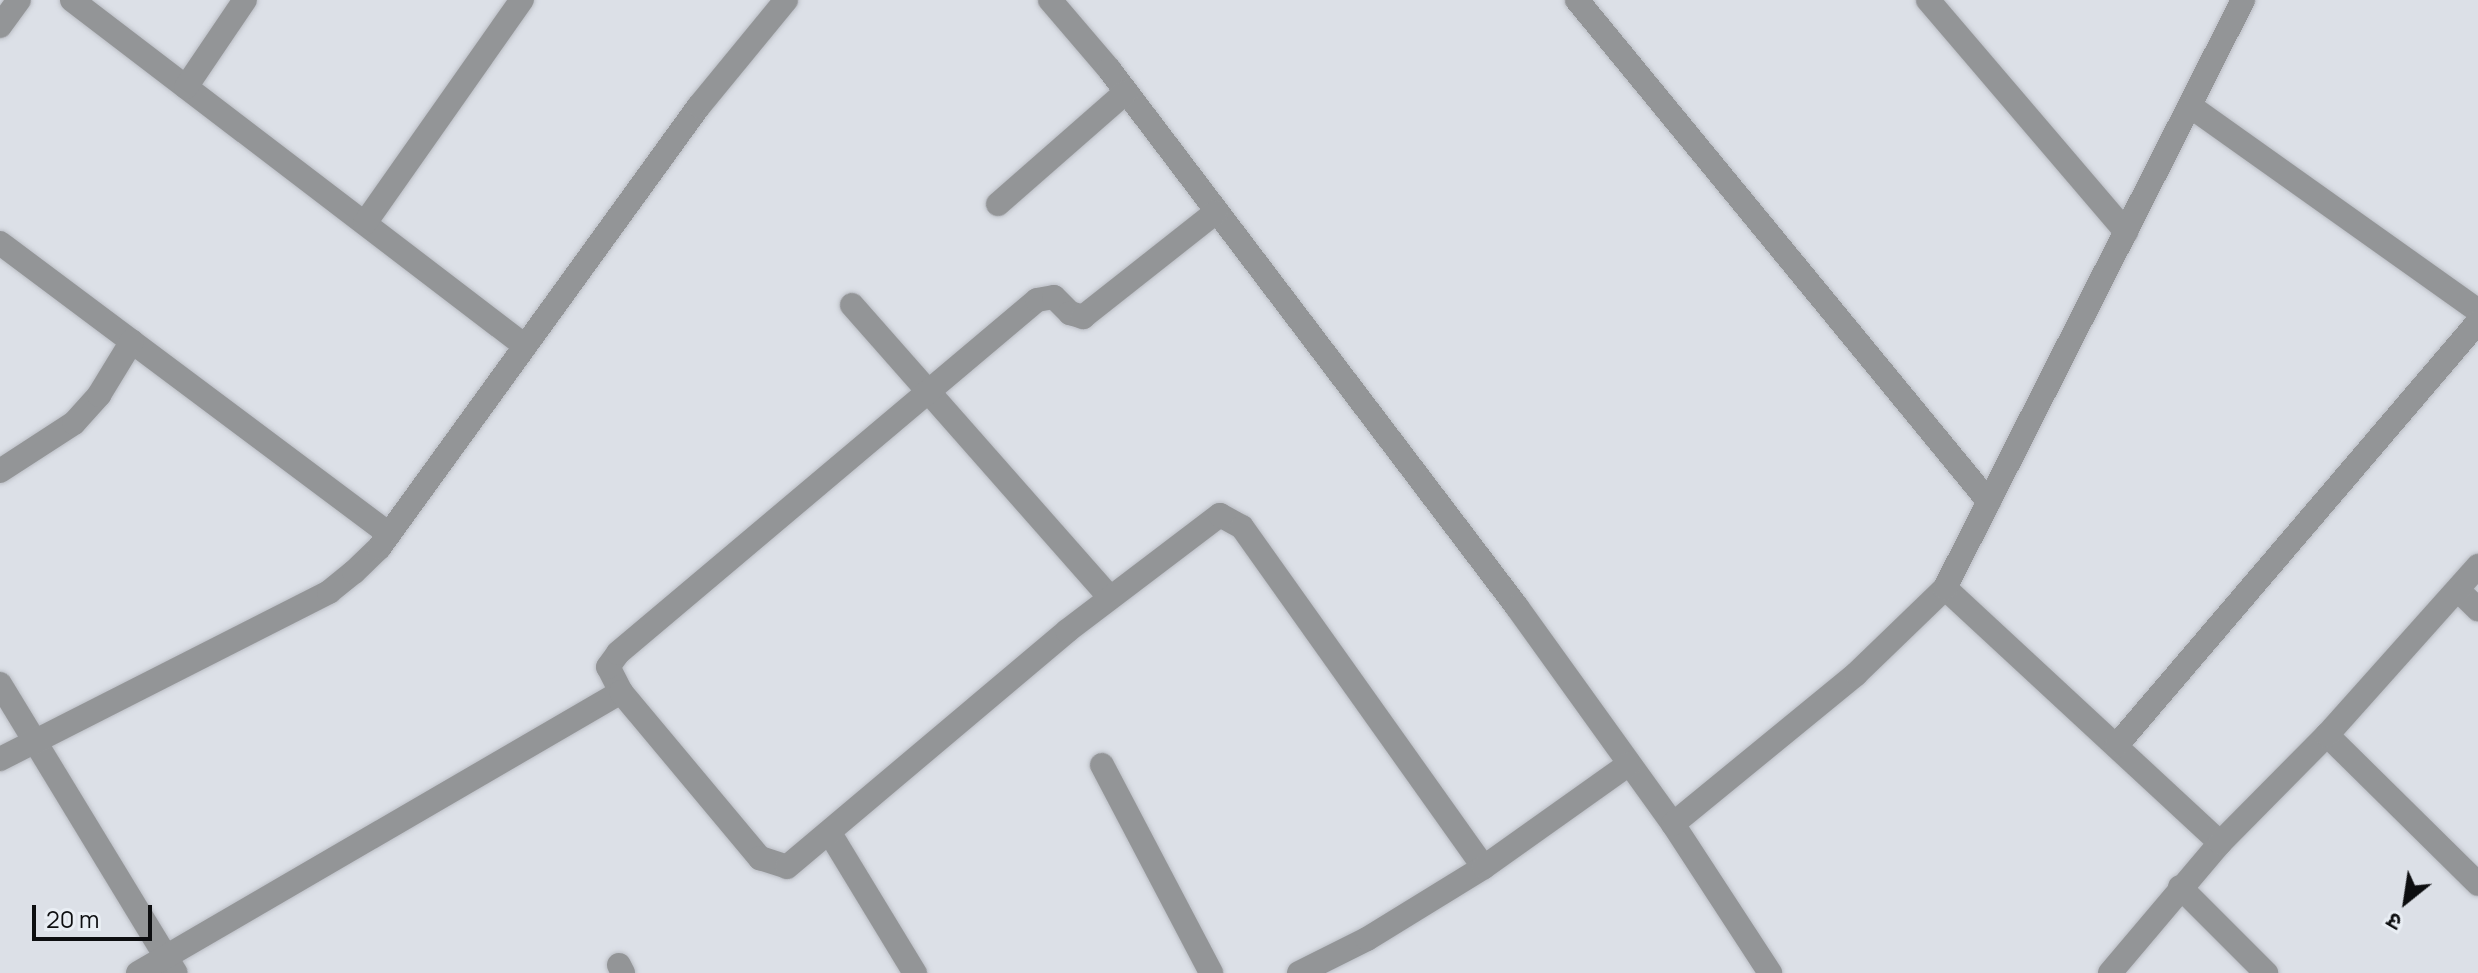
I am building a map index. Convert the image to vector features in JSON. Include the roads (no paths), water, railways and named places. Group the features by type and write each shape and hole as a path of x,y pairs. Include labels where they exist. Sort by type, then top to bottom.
{"street":[{"path":"0,26 19,0"},
{"path":"72,0 525,346"},
{"path":"186,87 245,0"},
{"path":"365,223 522,0"},
{"path":"0,759 32,740 329,592 389,534 699,106 786,0"},
{"path":"1050,0 1126,92 1629,764 1673,824 1770,973"},
{"path":"1577,0 1989,502"},
{"path":"1928,0 2126,232"},
{"path":"1673,824 1856,674 1945,588 2243,0"},
{"path":"998,204 1126,92"},
{"path":"2190,106 2478,311"},
{"path":"1216,212 1092,312 1077,316 1047,295 926,389 618,653 608,667 621,692 760,858 787,867 831,835 1110,598 1208,522 1220,515 1231,517 1484,867"},
{"path":"0,243 389,534"},
{"path":"852,305 1110,598"},
{"path":"2117,745 2478,322"},
{"path":"0,471 74,423 99,395 132,341"},
{"path":"2110,973 2180,887 2327,735 2478,566"},
{"path":"1945,588 2220,843"},
{"path":"2458,590 2478,609"},
{"path":"0,684 171,965"},
{"path":"138,973 171,965 621,692"},
{"path":"2327,735 2478,884"},
{"path":"1299,973 1367,939 1484,867 1629,764"},
{"path":"1102,765 1211,973"},
{"path":"831,835 915,973"},
{"path":"2180,887 2266,973"}]}
